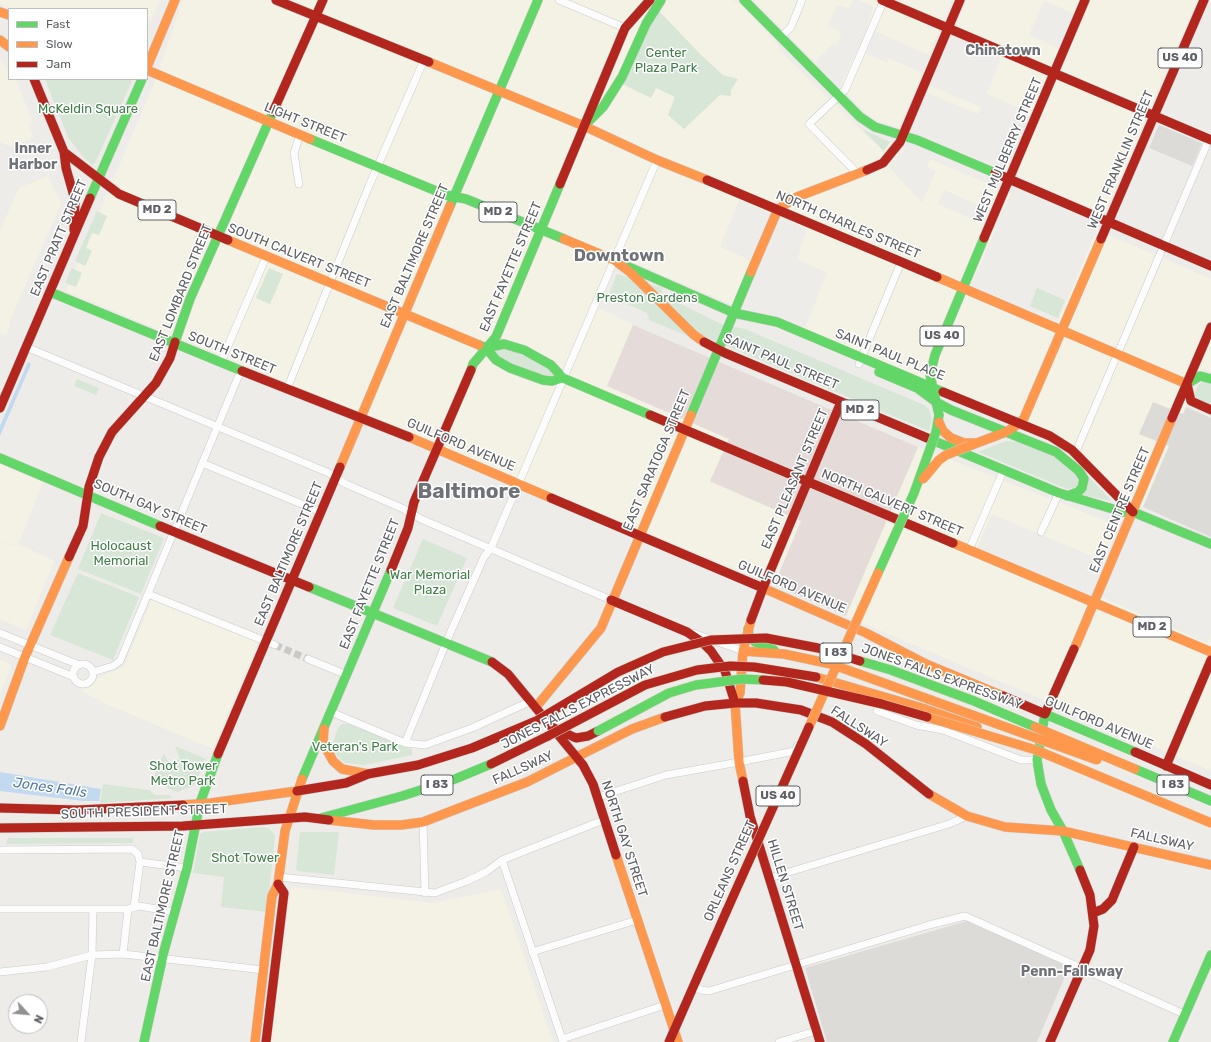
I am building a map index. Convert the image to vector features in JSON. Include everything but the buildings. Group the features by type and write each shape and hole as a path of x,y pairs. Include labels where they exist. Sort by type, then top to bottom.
{"main road":[{"path":"148,65 175,0"},
{"name":"NORTH CHARLES STREET","path":"276,0 584,126 657,160 778,209 1187,384"},
{"name":"EAST LOMBARD STREET","path":"0,723 25,657 83,526 92,475 107,442 122,419 144,396 161,375 176,344 190,299 217,236 323,0"},
{"name":"EAST BALTIMORE STREET","path":"144,1042 162,958 187,868 200,804 218,754 538,0"},
{"path":"637,13 643,0"},
{"path":"637,13 650,0"},
{"path":"653,11 654,0"},
{"path":"584,126 603,107 622,77 653,11 661,0"},
{"path":"744,0 867,123 888,133 917,140 1211,266"},
{"path":"883,0 1210,140"},
{"path":"778,209 787,202 883,163 891,155 902,136 960,0"},
{"name":"WEST MULBERRY STREET","path":"963,288 1086,0"},
{"name":"WEST FRANKLIN STREET","path":"1062,331 1204,0"},
{"name":"EAST FAYETTE STREET","path":"255,1042 272,896 279,880 288,818 297,791 374,612 408,528 414,502 473,364 496,336 542,230 625,28 637,13"},
{"path":"0,40 8,46"},
{"name":"LIGHT STREET","path":"148,70 268,122 446,195 454,196"},
{"name":"MD 2","path":"34,80 64,152 98,180"},
{"name":"EAST PRATT STREET","path":"0,408 142,80"},
{"path":"64,152 66,168 75,200 74,236"},
{"name":"SOUTH CALVERT STREET","path":"98,180 119,194 405,315"},
{"name":"SAINT PAUL STREET","path":"454,196 466,199 614,260 630,272 694,335 718,350 1063,495 1123,512 1133,512 1211,544"},
{"name":"EAST SARATOGA STREET","path":"534,704 596,636 778,209"},
{"name":"SAINT PAUL PLACE","path":"614,260 733,316 778,322 917,388 936,402 951,410 1049,447 1064,457 1079,471 1084,479 1082,488 1078,492 1063,495"},
{"name":"US 40","path":"936,402 930,375 932,364 963,288"},
{"name":"SOUTH STREET","path":"50,292 286,389 361,418"},
{"name":"NORTH CALVERT STREET","path":"405,315 486,348 493,358 501,364 525,374 547,380 563,378"},
{"name":"EAST CENTRE STREET","path":"1050,1042 1091,946 1093,913 1090,894 1063,831 1045,797 1041,784 1037,760 1041,730 1046,714 1211,327"},
{"name":"US 40","path":"1020,423 1062,331"},
{"name":"NORTH CALVERT STREET","path":"486,348 504,344 518,347 551,365 563,378 1211,652"},
{"name":"SAINT PAUL PLACE","path":"860,360 932,386 1057,439 1075,454 1133,512"},
{"path":"1211,379 1200,376 1187,384 1191,401 1211,410"},
{"path":"936,402 952,398 961,399"},
{"name":"EAST PLEASANT STREET","path":"735,703 740,693 743,651 748,629 763,588 841,402"},
{"name":"ORLEANS STREET","path":"669,1042 914,493 939,422 936,402"},
{"name":"GUILFORD AVENUE","path":"361,418 519,483 763,588 852,627 926,664 1211,785"},
{"path":"939,422 943,431 951,438 972,445"},
{"name":"ORLEANS STREET","path":"914,493 928,471 946,455 1006,432 1020,423"},
{"name":"SOUTH GAY STREET","path":"0,458 174,532 292,579"},
{"name":"NORTH GAY STREET","path":"292,579 498,665 534,704 577,757 590,778 606,819 637,920 678,1042"},
{"name":"HILLEN STREET","path":"612,600 687,632 702,642 718,660 730,684 735,703 740,762 750,816 820,1042"},
{"path":"748,629 749,636 755,642 784,654"},
{"name":"JONES FALLS EXPRESSWAY","path":"297,791 346,783 368,774 405,768 472,748 536,721 618,672 663,652 711,640 730,638 766,638 818,648 902,674 980,703 1211,801"},
{"path":"743,651 784,654 831,664 1086,756 1135,769"},
{"path":"1166,766 1211,660"},
{"name":"JONES FALLS EXPRESSWAY","path":"320,818 409,794 455,779 503,759 615,700 663,678 709,668 754,667 793,672 849,685 958,720 1036,750 1211,823"},
{"path":"554,728 576,738 588,736 654,700 682,688 710,682 756,679 806,685 875,702 1036,750"},
{"name":"FALLSWAY","path":"320,818 374,825 401,825 423,822 520,786 632,729 657,719 693,708 735,703 768,704 812,713 832,722 856,736 928,794 967,816 1011,828 1063,831 1211,865"},
{"path":"324,730 323,742 333,761 342,769 368,774"},
{"name":"SOUTH PRESIDENT STREET","path":"0,808 90,810 200,804 297,791"},
{"name":"SOUTH PRESIDENT STREET","path":"0,828 195,826 288,818 320,818"},
{"path":"1093,913 1103,910 1112,900 1134,847"},
{"name":"EAST FAYETTE STREET","path":"266,1042 284,893 279,880"},
{"path":"1173,1042 1211,955"}],"street":[{"path":"559,0 625,28"},
{"path":"781,37 791,27 802,0"},
{"path":"856,173 809,124 845,90 883,0"},
{"path":"286,389 424,60"},
{"path":"299,184 294,153 300,135"},
{"path":"1075,454 1119,355 1210,140"},
{"path":"331,712 405,743 446,642 484,557 491,548 657,160"},
{"path":"222,362 266,257"},
{"path":"860,360 901,262"},
{"path":"26,348 336,477 346,484 411,513 612,600"},
{"path":"93,672 115,665 120,661 241,370"},
{"path":"202,463 321,512"},
{"path":"969,550 1004,469"},
{"path":"1042,532 1063,495"},
{"path":"852,627 899,520"},
{"path":"148,594 276,644"},
{"path":"687,632 710,638 743,651"},
{"path":"0,633 79,665 88,665 93,672 93,677 87,683 80,683 74,677 0,647"},
{"path":"308,659 347,675"},
{"path":"74,677 75,669 79,665"},
{"name":"EAST SARATOGA STREET","path":"405,743 416,745 431,743 534,704"},
{"path":"877,711 916,725 942,730 1021,760 1037,760"},
{"path":"598,797 666,775 740,762 795,750 812,713"},
{"path":"769,878 949,824 967,816"},
{"path":"279,880 435,893 457,886 486,872 502,860 606,819"},
{"path":"423,822 425,893"},
{"path":"0,850 129,849 138,854 140,862 123,954"},
{"path":"502,860 562,1040 665,1006"},
{"path":"140,862 187,868"},
{"path":"0,909 93,909 131,908 139,906 174,912"},
{"path":"81,1042 92,955 93,909"},
{"path":"693,986 701,990 710,991 929,925 965,916 1184,1014"},
{"path":"532,952 637,920"},
{"path":"0,972 47,967 92,955 123,954 264,970"},
{"path":"779,1042 816,1030"}],"shaded area":[{"path":"0,0 160,0 148,27 148,8 10,8 0,4"},
{"path":"183,0 732,0 742,6 778,45 780,51 883,151 890,142 906,148 888,166 922,203 936,171 927,167 930,159 1011,194 1001,215 944,190 938,204 996,229 969,289 1056,325 1097,230 1211,279 1211,372 1203,368 1183,414 1153,402 1169,446 1143,507 1124,497 1080,453 1079,446 1016,416 804,331 827,273 797,259 807,229 739,200 720,247 759,264 741,308 620,257 599,308 633,325 607,386 729,439 710,482 801,521 774,585 66,291 153,86"},
{"path":"753,0 853,0 849,8 837,5 828,26 841,32 840,38 837,45 833,44 815,62"},
{"path":"859,0 952,0 929,55 866,27 874,7"},
{"path":"967,0 1081,0 1075,14 1044,1 1029,35 1060,49 1033,114 987,94 1002,56 952,35"},
{"path":"1091,0 1197,0 1105,214 1015,175"},
{"path":"857,50 887,63 889,58 922,73 899,128 871,118 840,87"},
{"path":"0,59 8,70 8,80 16,80 17,83 32,120 30,127 33,138 11,147 0,142"},
{"path":"930,86 981,107 978,114 927,93"},
{"path":"1159,125 1202,143 1192,166 1149,148"},
{"path":"48,176 61,204 9,322 11,323 6,335 0,333 0,231 19,188"},
{"path":"633,325 918,447 846,616 774,585 801,521 710,481 729,439 607,386"},
{"path":"1153,402 1183,414 1186,407 1211,418 1211,537 1143,507 1169,446 1139,434"},
{"path":"918,447 1119,526 1104,561 992,514 977,548 1090,595 1106,599 1207,643 1211,635 1211,771 846,616"},
{"path":"0,464 43,482 19,543 10,545 0,541"},
{"path":"0,542 10,546 19,544 54,561 26,630 0,619"},
{"path":"152,600 258,642 213,749 104,703 82,691 91,686 98,678 124,666"},
{"path":"0,660 12,665 0,694"},
{"path":"294,887 433,903 501,889 553,1042 270,1042 280,955 283,954 291,888"},
{"path":"967,921 1069,967 1037,1042 827,1042 805,968"}],"green space":[{"name":"Center Plaza Park","path":"657,9 701,55 723,75 738,79 731,90 731,96 720,95 684,129 668,115 675,97 656,88 651,98 622,84"},
{"name":"McKeldin Square","path":"45,80 132,81 95,163 92,165 84,158 68,137"},
{"path":"862,129 890,142 884,151"},
{"path":"97,211 107,216 99,235 92,233 86,248 92,251 85,266 75,261"},
{"path":"72,268 82,273 76,287 65,283"},
{"path":"269,268 283,274 270,304 256,298"},
{"name":"Preston Gardens","path":"617,274 663,288 661,294 721,324 745,329 924,405 929,409 932,420 929,431 712,340 688,336 649,320 647,313 608,296"},
{"path":"1037,288 1065,300 1058,318 1030,306"},
{"path":"503,346 555,371 553,376 540,374 498,358 495,350"},
{"path":"77,379 99,388 96,395 74,386"},
{"path":"1203,382 1211,383 1211,406 1196,398 1195,393 1199,384"},
{"path":"1006,441 1019,442 1050,454 1077,474 1079,481 1077,487 1067,489 978,452"},
{"path":"1088,476 1112,501 1083,495 1088,487"},
{"name":"Holocaust Memorial","path":"101,513 164,538 141,594 78,569"},
{"name":"War Memorial Plaza","path":"423,539 467,558 437,626 393,608"},
{"path":"78,573 139,597 113,660 50,635"},
{"name":"Veteran's Park","path":"342,724 349,724 412,749 412,755 364,765 345,763 334,753 332,746 338,728"},
{"name":"Shot Tower Metro Park","path":"175,746 206,759 194,786 177,792 152,781 164,753 169,764 180,759"},
{"path":"103,784 149,790 155,795 169,795 173,798 100,803"},
{"name":"Shot Tower","path":"263,827 270,829 275,836 267,912 221,907 224,877 193,873 200,834 203,832"},
{"path":"300,832 339,832 334,875 298,871 296,869"},
{"path":"8,838 133,838 133,843 6,844"}],"water":[{"path":"28,362 31,364 0,436 0,426"},
{"name":"Jones Falls","path":"0,772 101,789 99,801 83,801 0,791"}],"tunnel":[{"path":"275,645 308,659"}],"traffic: fast":[{"path":"450,206 538,0"},
{"path":"587,123 603,107 622,77 646,24 661,0"},
{"path":"744,0 860,117 875,127 917,140 995,173"},
{"path":"90,198 142,80"},
{"path":"175,342 190,299 273,112"},
{"path":"310,139 446,195 466,199 564,239"},
{"path":"471,370 473,364 496,337 560,184"},
{"path":"936,432 939,415 930,375 935,355 984,238"},
{"path":"629,267 734,313 777,322 943,392"},
{"path":"691,415 751,272"},
{"path":"50,292 242,371"},
{"path":"486,348 504,344 524,350 551,365 563,378 650,415"},
{"path":"479,345 486,348 496,360 510,368 543,380 552,381 563,378"},
{"path":"879,372 917,388 936,402 951,410 1056,452 1079,471 1084,479 1082,488 1078,492 1067,496"},
{"path":"1187,384 1200,376 1211,379"},
{"path":"878,573 914,493 936,432"},
{"path":"932,440 1059,493 1123,512 1133,512 1211,544"},
{"path":"0,458 160,526"},
{"path":"302,779 391,570"},
{"path":"309,587 492,662"},
{"path":"748,629 749,636 755,642 774,650"},
{"path":"860,661 891,670 974,701 1035,727"},
{"path":"598,731 669,693 696,685 742,679 763,680"},
{"path":"1080,870 1063,831 1051,810 1041,784 1037,760 1045,714 1135,752"},
{"path":"144,1042 164,951 187,868 200,803 218,754"},
{"path":"321,818 402,796 455,779 491,764"},
{"path":"1135,769 1211,801"},
{"path":"1173,1042 1211,955"}],"traffic: slow":[{"path":"148,65 175,0"},
{"path":"0,12 8,15"},
{"path":"0,40 8,46"},
{"path":"429,62 584,126 657,160 707,180"},
{"path":"148,70 310,139"},
{"path":"751,272 778,209 797,197 867,170"},
{"path":"340,467 450,206"},
{"path":"564,239 614,260 630,272 694,335 704,342"},
{"path":"969,446 1006,432 1020,423 1024,418 1101,239"},
{"path":"228,240 479,345"},
{"path":"937,277 1187,384"},
{"path":"536,707 601,628 691,415"},
{"path":"1076,645 1172,418"},
{"path":"939,422 943,431 951,438 964,443 976,443"},
{"path":"409,437 551,498"},
{"path":"923,479 939,460 946,455 969,446"},
{"path":"953,543 1211,652"},
{"path":"0,726 25,657 69,557"},
{"path":"809,727 878,573"},
{"path":"763,588 866,633 926,664 1003,696"},
{"path":"743,781 739,762 735,703 740,693 743,651 751,620"},
{"path":"743,651 784,654 831,664"},
{"path":"831,664 1097,760"},
{"path":"816,677 922,708 977,727"},
{"path":"423,822 527,782 632,729 665,717"},
{"path":"927,717 1036,750 1211,823"},
{"path":"1035,727 1135,769"},
{"path":"324,729 323,743 333,761 342,769 368,774"},
{"path":"255,1042 272,896 278,884 285,831 302,779"},
{"path":"183,805 211,803 297,791"},
{"path":"929,794 967,816 1005,827 1063,831 1211,865"},
{"path":"329,820 374,825 401,825 423,822"},
{"path":"616,855 678,1042"}],"traffic: jam":[{"path":"276,0 429,62"},
{"path":"273,112 323,0"},
{"path":"560,184 625,28 650,0"},
{"path":"882,0 1211,140"},
{"path":"867,170 883,163 900,142 960,0"},
{"path":"984,238 1085,0"},
{"path":"1101,239 1204,0"},
{"path":"34,80 64,152 119,194 228,240"},
{"path":"64,152 66,168 75,200 74,230"},
{"path":"995,173 1211,266"},
{"path":"707,180 937,277"},
{"path":"0,408 90,198"},
{"path":"1172,418 1211,327"},
{"path":"69,557 83,526 89,487 99,457 112,432 156,383 170,358 175,342"},
{"path":"704,342 725,353 932,440"},
{"path":"391,570 408,528 414,502 471,370"},
{"path":"242,371 409,437"},
{"path":"1187,384 1191,401 1211,410"},
{"path":"943,392 1050,436 1072,450 1133,512"},
{"path":"763,588 841,402"},
{"path":"650,415 953,543"},
{"path":"218,754 340,467"},
{"path":"551,498 763,588 751,620"},
{"path":"160,526 309,587"},
{"path":"611,600 687,632 702,642 711,651 725,671 735,703"},
{"path":"536,721 618,672 663,652 711,640 766,638 818,648 860,661"},
{"path":"1003,696 1045,714 1074,649"},
{"path":"1166,766 1211,660"},
{"path":"492,662 508,674 583,765 593,784 616,855"},
{"path":"548,736 645,685 697,670 730,666 754,667 816,677"},
{"path":"763,680 787,682 882,704 927,717"},
{"path":"665,717 705,706 735,703 756,703 801,710 832,722 866,744 929,794"},
{"path":"297,791 346,783 368,774 418,765 472,748 536,721"},
{"path":"727,910 809,727"},
{"path":"554,728 576,738 588,736 598,731"},
{"path":"491,764 548,736"},
{"path":"1135,752 1211,785"},
{"path":"743,781 750,816 820,1042"},
{"path":"0,808 77,810 183,805"},
{"path":"0,828 183,826 305,817 329,820"},
{"path":"1093,913 1103,909 1112,900 1134,847"},
{"path":"1050,1042 1090,950 1094,926 1090,895 1080,870"},
{"path":"266,1042 284,893 278,884"},
{"path":"669,1042 727,910"}],"district":[{"name":"Chinatown","path":"1003,51"},
{"name":"Inner Harbor","path":"33,158"},
{"name":"Downtown","path":"619,256"},
{"name":"Baltimore","path":"469,492"},
{"name":"Penn-Fallsway","path":"1072,972"}]}
